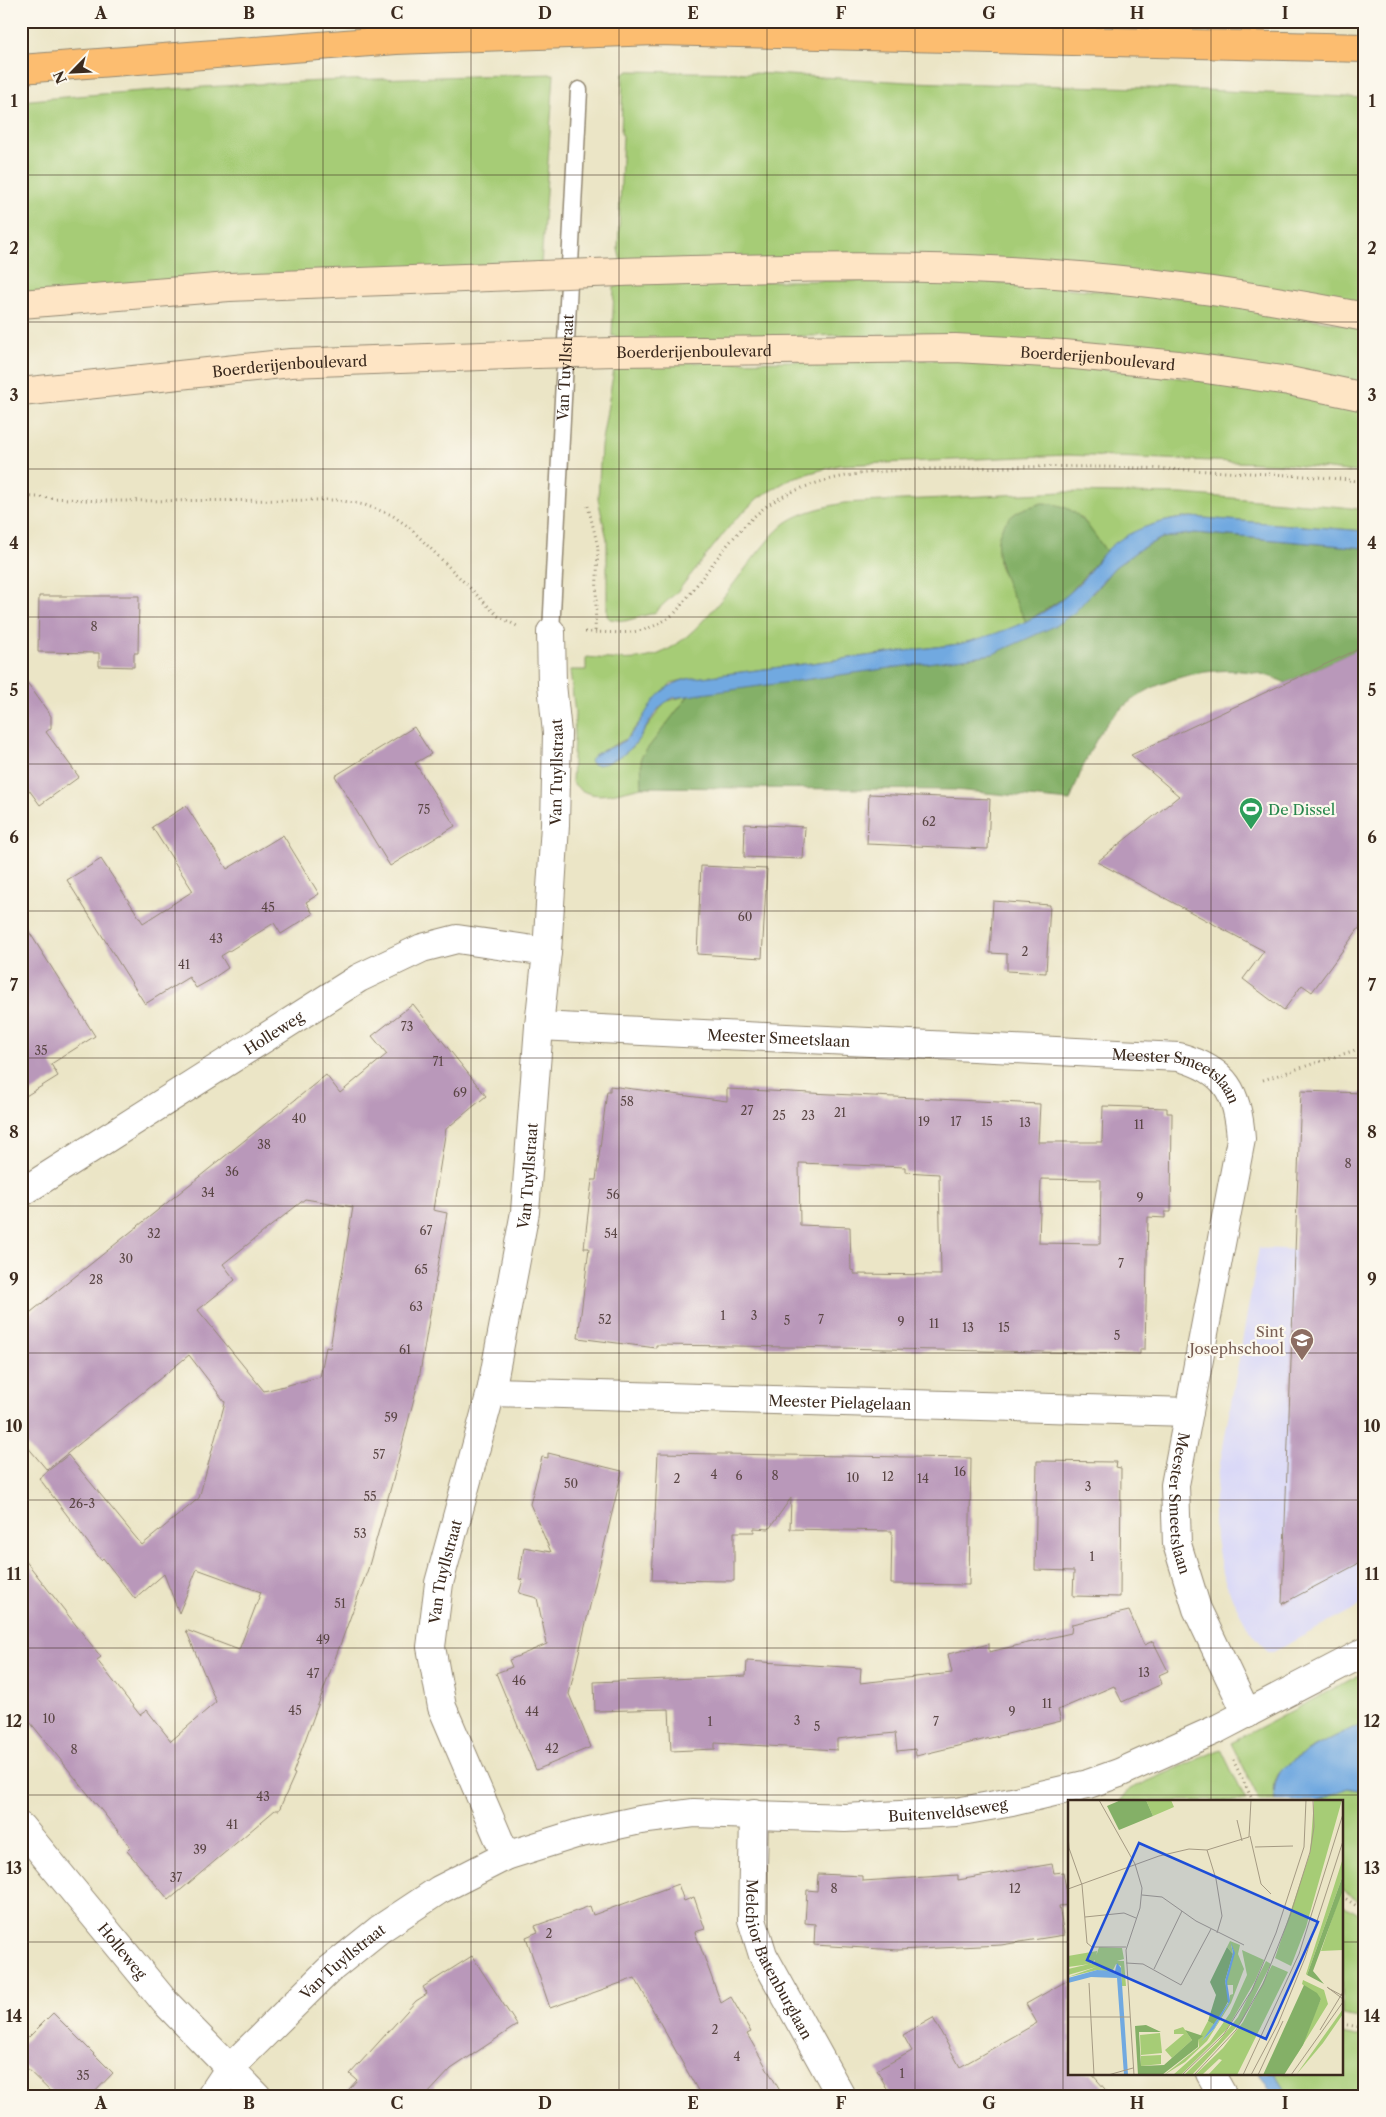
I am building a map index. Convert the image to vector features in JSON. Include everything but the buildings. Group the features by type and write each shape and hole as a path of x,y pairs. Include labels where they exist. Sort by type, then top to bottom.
{"highway":[{"path":"21,68 396,40 658,31 1365,48"}],"main road":[{"path":"21,304 228,287 620,272 850,266 968,269 1072,275 1196,289 1312,306 1365,317"},
{"name":"Boerderijenboulevard","path":"21,392 291,363 616,352 955,348 1064,354 1178,365 1289,381 1365,397"}],"street":[{"name":"Van Tuyllstraat","path":"211,2096 229,2069 329,1970 380,1928 439,1890 506,1856 442,1707 431,1647 439,1583 491,1392 525,1212 539,1026 547,952 555,825 557,734 552,684 550,632"},
{"name":"Holleweg","path":"21,1193 359,978 422,948 456,939 547,952"},
{"name":"Meester Smeetslaan","path":"539,1026 1180,1057 1208,1067 1232,1090 1237,1107 1241,1138 1175,1484 1177,1544 1197,1609 1247,1714"},
{"name":"Meester Pielagelaan","path":"491,1392 1188,1412"},
{"name":"Buitenveldseweg","path":"506,1856 576,1834 640,1820 694,1813 846,1818 956,1812 1012,1802 1090,1792 1119,1773 1247,1714 1365,1652"},
{"name":"Melchior Batenburglaan","path":"754,1814 752,1920 763,1955 841,2096"},
{"name":"Holleweg","path":"21,1827 165,2002 257,2096"},
{"path":"1211,2074 1223,2096"}],"lane":[{"name":"Van Tuyllstraat","path":"550,632 579,90"}],"path":[{"path":"595,632 634,632 660,624 675,612 758,512 797,489 823,480 855,475 947,469 1098,466 1293,475 1365,482"},
{"path":"21,496 100,501 337,500 365,505 392,515 410,528 498,616 530,632 550,632"},
{"path":"1232,1090 1365,1047"},
{"path":"1217,1728 1253,1800"},
{"path":"1344,1897 1365,1912"},
{"path":"1344,2024 1365,2028"}],"shaded area":[{"name":"Sint Josephschool","path":"1259,1248 1365,1253 1365,1603 1273,1652 1268,1652 1247,1626 1233,1600 1222,1573 1214,1527 1214,1505 1219,1469"}],"green space":[{"path":"629,71 753,73 908,82 1184,89 1365,98 1365,307 1314,297 621,261 618,249 623,135 621,134 623,74"},
{"path":"554,74 541,265 21,297 21,101 154,90 287,83"},
{"path":"968,280 1195,299 1365,328 1365,386 956,337 841,335 616,342 616,336 612,336 614,287 619,286 620,282"},
{"path":"987,359 1082,367 1224,384 1365,408 1365,473 1284,464 1068,455 839,465 792,478 758,498 733,522 677,592 654,613 625,621 610,619 607,616 607,539 598,499 601,446 615,363"},
{"path":"1064,492 1182,494 1343,507 1365,510 1365,531 1191,517 1156,524 1136,532 1106,551 1081,517 998,538 999,565 1026,622 994,635 959,644 687,679 671,683 626,739 594,755 614,760 633,747 665,702 689,695 642,757 642,787 604,795 595,795 579,789 572,782 575,714 570,670 586,670 586,657 624,660 643,658 661,653 675,646 713,610 767,542 787,522 807,512 844,503"},
{"path":"1042,503 1065,507 1073,512 1087,525 1106,551 1067,596 1026,622 1005,579 1000,564 999,535 1006,522 1019,511"},
{"path":"1195,533 1365,548 1365,646 1286,683 1257,673 1216,671 1194,674 1152,688 1133,699 1103,729 1088,755 1070,801 955,790 642,787 641,757 689,695 993,654 1093,593 1115,567 1140,549 1162,538"},
{"path":"1365,1672 1365,1722 1309,1750 1289,1764 1278,1774 1275,1781 1275,1800 1260,1800 1231,1743"},
{"path":"1221,1749 1246,1800 1121,1800 1130,1789"},
{"path":"1347,1787 1365,1791 1365,1905 1344,1890 1344,1800 1321,1800"},
{"path":"1344,1905 1365,1919 1365,2019 1344,2015"},
{"path":"1344,2033 1365,2038 1365,2096 1289,2096 1276,2074 1344,2074"}],"water":[{"path":"1191,517 1365,531 1365,548 1195,533 1162,538 1140,549 1115,567 1075,612 1055,626 993,654 673,698 657,711 639,738 623,755 597,765 592,764 590,760 598,753 626,739 641,721 657,696 674,684 687,679 959,644 988,636 1029,620 1054,605 1071,591 1104,553 1122,538 1156,524"},
{"path":"1365,1722 1365,1791 1347,1788 1321,1800 1275,1800 1276,1781 1279,1774 1293,1760 1318,1745"},
{"path":"1260,2074 1276,2074 1289,2096 1273,2096"}],"place":[{"name":"De Dissel","path":"1251,830"},
{"name":"Sint Josephschool","path":"1302,1361"}]}
